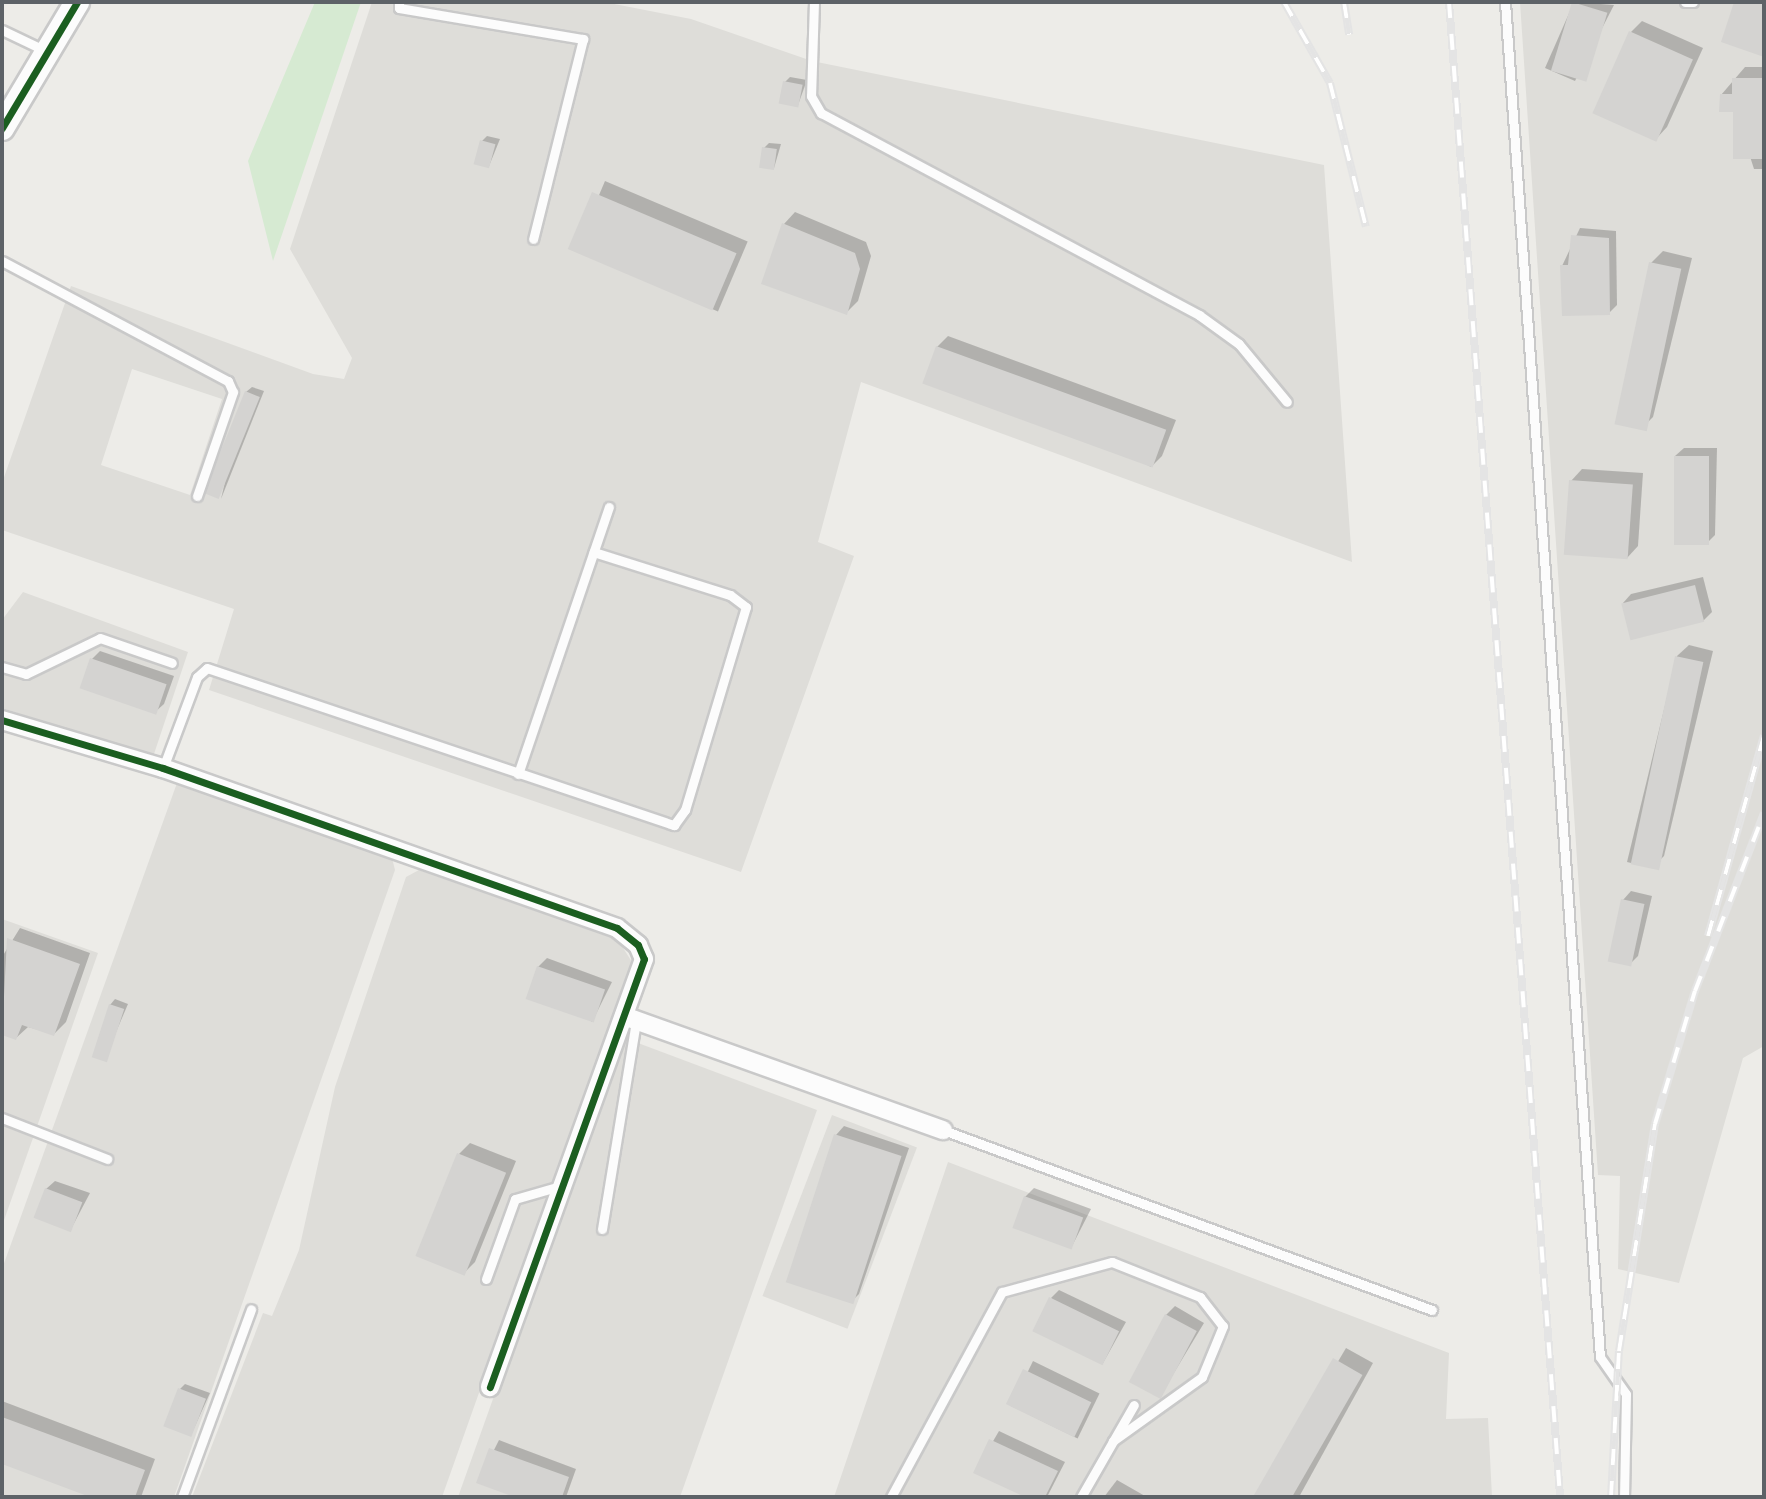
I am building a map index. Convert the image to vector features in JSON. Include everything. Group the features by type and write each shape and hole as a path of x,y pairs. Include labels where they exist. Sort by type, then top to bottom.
{"street":[{"path":"2,128 77,2"},
{"path":"2,720 163,768 617,928 644,960 630,1018 559,1186 490,1387"},
{"path":"630,1018 943,1130"}],"lane":[{"path":"399,2 399,8 583,39 533,240"},
{"path":"814,2 811,96 821,113 1199,315 1239,344 1287,402"},
{"path":"1505,2 1600,1357 1626,1394 1624,1497"},
{"path":"1685,2 1693,2"},
{"path":"2,30 48,52"},
{"path":"2,261 228,382 233,392 197,496"},
{"path":"518,775 609,507"},
{"path":"163,768 197,677 207,668 666,826 685,810 746,607 730,595 594,552"},
{"path":"2,667 26,674 100,638 172,663"},
{"path":"602,1229 630,1018"},
{"path":"2,1118 107,1160"},
{"path":"943,1130 1432,1310"},
{"path":"486,1279 515,1199 559,1186"},
{"path":"891,1497 1002,1293 1112,1262 1200,1297 1223,1326 1202,1377 1113,1441"},
{"path":"182,1497 251,1309"},
{"path":"1081,1497 1134,1405"}],"shaded area":[{"path":"372,2 604,2 691,19 812,61 1324,165 1352,562 861,382 818,542 854,556 741,872 209,690 234,609 2,530 2,483 71,286 313,374 344,379 352,358 290,249","holes":["132,369 222,399 190,495 101,465"]},
{"path":"1520,2 1764,2 1764,1046 1743,1058 1679,1283 1618,1269 1620,1176 1598,1175"},
{"path":"23,592 188,652 153,757 2,708 2,620"},
{"path":"177,783 392,858 395,870 174,1497 2,1497 2,1269"},
{"path":"419,870 618,940 632,962 442,1497 192,1497 263,1313 272,1316 299,1250 335,1087 406,877"},
{"path":"2,919 98,953 2,1226"},
{"path":"622,1037 817,1110 680,1497 458,1497"},
{"path":"832,1115 917,1148 847,1329 762,1296"},
{"path":"948,1162 1449,1353 1446,1419 1488,1418 1492,1497 834,1497"}],"green space":[{"path":"315,2 361,2 273,261 248,161"}],"building":[{"path":"1572,2 1607,13 1586,82 1551,71"},
{"path":"1734,2 1764,2 1764,57 1721,42"},
{"path":"1629,31 1693,59 1656,142 1592,113"},
{"path":"1732,78 1764,78 1764,159 1733,159 1733,112 1719,112 1720,94 1732,94"},
{"path":"783,81 803,85 798,107 779,104"},
{"path":"480,140 495,144 489,168 474,164"},
{"path":"762,147 777,149 774,170 759,168"},
{"path":"592,192 737,253 712,310 568,249"},
{"path":"782,223 855,253 860,269 847,315 761,284"},
{"path":"1571,235 1609,238 1610,315 1562,316 1560,265 1568,265"},
{"path":"1649,262 1681,269 1647,431 1614,424"},
{"path":"936,346 1166,430 1153,467 922,384"},
{"path":"245,391 260,397 219,499 204,493"},
{"path":"1674,456 1709,456 1709,545 1674,545"},
{"path":"1569,480 1633,484 1628,559 1564,555"},
{"path":"1695,585 1704,622 1630,640 1621,603"},
{"path":"1675,656 1703,662 1659,870 1631,864"},
{"path":"90,658 167,684 156,715 80,688"},
{"path":"1621,899 1644,904 1631,967 1608,962"},
{"path":"7,938 80,964 54,1036 22,1025 16,1040 2,1035"},
{"path":"537,966 605,989 594,1023 526,999"},
{"path":"109,1004 124,1009 107,1062 92,1057"},
{"path":"834,1134 902,1156 853,1304 786,1282"},
{"path":"457,1153 506,1173 465,1276 415,1256"},
{"path":"45,1188 82,1202 71,1232 34,1218"},
{"path":"1024,1196 1083,1218 1072,1249 1012,1228"},
{"path":"1049,1297 1119,1331 1102,1365 1032,1331"},
{"path":"1165,1314 1197,1331 1161,1399 1129,1382"},
{"path":"1333,1358 1362,1375 1292,1497 1254,1496"},
{"path":"1023,1369 1091,1402 1074,1437 1006,1404"},
{"path":"178,1388 206,1399 191,1437 163,1426"},
{"path":"2,1417 145,1470 135,1497 90,1497 2,1464"},
{"path":"989,1439 1058,1471 1045,1497 1025,1497 973,1473"},
{"path":"489,1448 569,1477 562,1497 514,1497 476,1483"}],"railway":[{"path":"1284,2 1330,83 1366,227"},
{"path":"1344,2 1349,35"},
{"path":"1449,2 1560,1497"},
{"path":"1708,936 1764,736"},
{"path":"1611,1497 1619,1351 1655,1124 1695,991 1764,813"}],"cycle path":[{"path":"2,128 77,2"},
{"path":"2,720 163,768 617,928 638,945 644,959 490,1387"}]}
